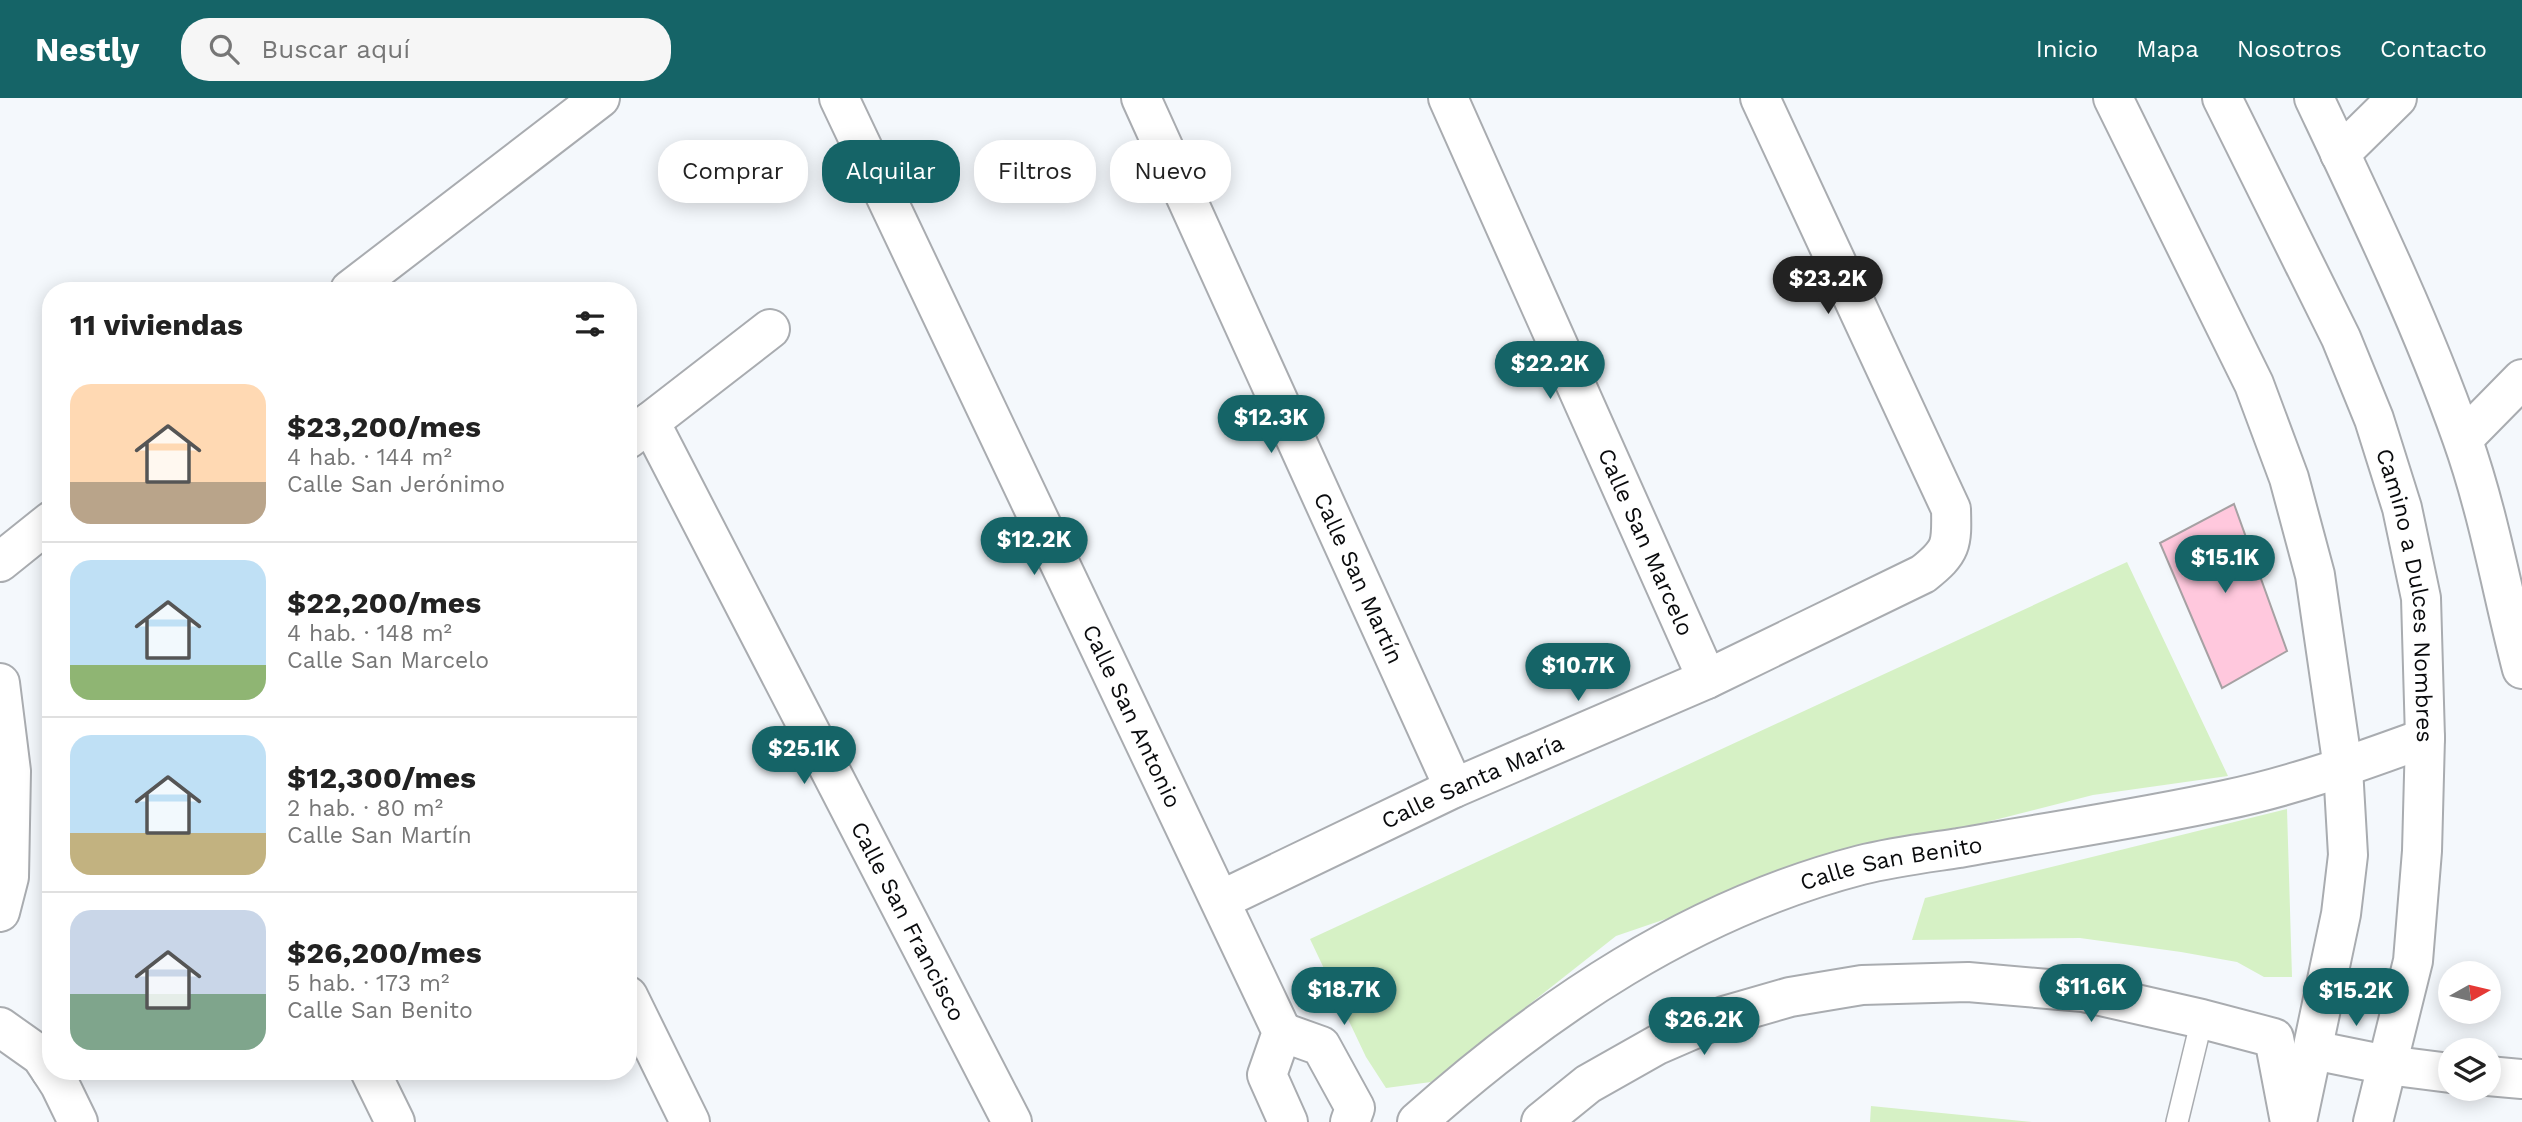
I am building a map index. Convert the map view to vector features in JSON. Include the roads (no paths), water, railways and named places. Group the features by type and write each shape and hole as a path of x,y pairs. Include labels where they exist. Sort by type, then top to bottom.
{"street":[{"path":"360,282 600,98"},
{"name":"Calle San Antonio","path":"839,98 1282,1032"},
{"name":"Calle San Martín","path":"1141,98 1454,788"},
{"name":"Calle San Marcelo","path":"1448,98 1707,680"},
{"name":"Calle Santa María","path":"1221,900 1454,788 1707,680 1923,574 1944,557 1952,537 1951,509 1760,98"},
{"path":"2113,98 2254,384 2289,478 2315,575 2343,768 2347,867 2341,914 2297,1122"},
{"name":"Camino a Dulces Nombres","path":"2222,98 2342,338 2374,419 2402,508 2421,598 2424,738 2422,851 2413,961 2373,1122"},
{"path":"2314,98 2416,320 2463,439 2493,543 2522,669"},
{"path":"2340,154 2397,98"},
{"path":"639,430 770,329"},
{"path":"2463,439 2522,379"},
{"name":"Calle San Francisco","path":"639,430 1012,1122"},
{"path":"0,562 42,528"},
{"path":"0,683 11,771 9,877 0,912"},
{"name":"Calle San Benito","path":"1417,1122 1540,1020 1605,976 1689,930 1781,891 1861,865 2226,800 2343,768 2424,738"},
{"path":"1541,1122 1588,1084 1668,1040 1724,1016 1790,997 1862,985 1968,982 2083,992 2202,1018 2274,1038 2290,1122"},
{"path":"637,1014 690,1122"},
{"path":"0,1027 42,1058"},
{"path":"1288,1122 1267,1075 1282,1032 1321,1046 1355,1108 1350,1122"},
{"path":"2313,1050 2438,1071"},
{"path":"2501,1077 2522,1079"},
{"path":"57,1080 78,1122"},
{"path":"374,1080 395,1122"}],"lane":[{"path":"2177,1122 2202,1018"}]}
